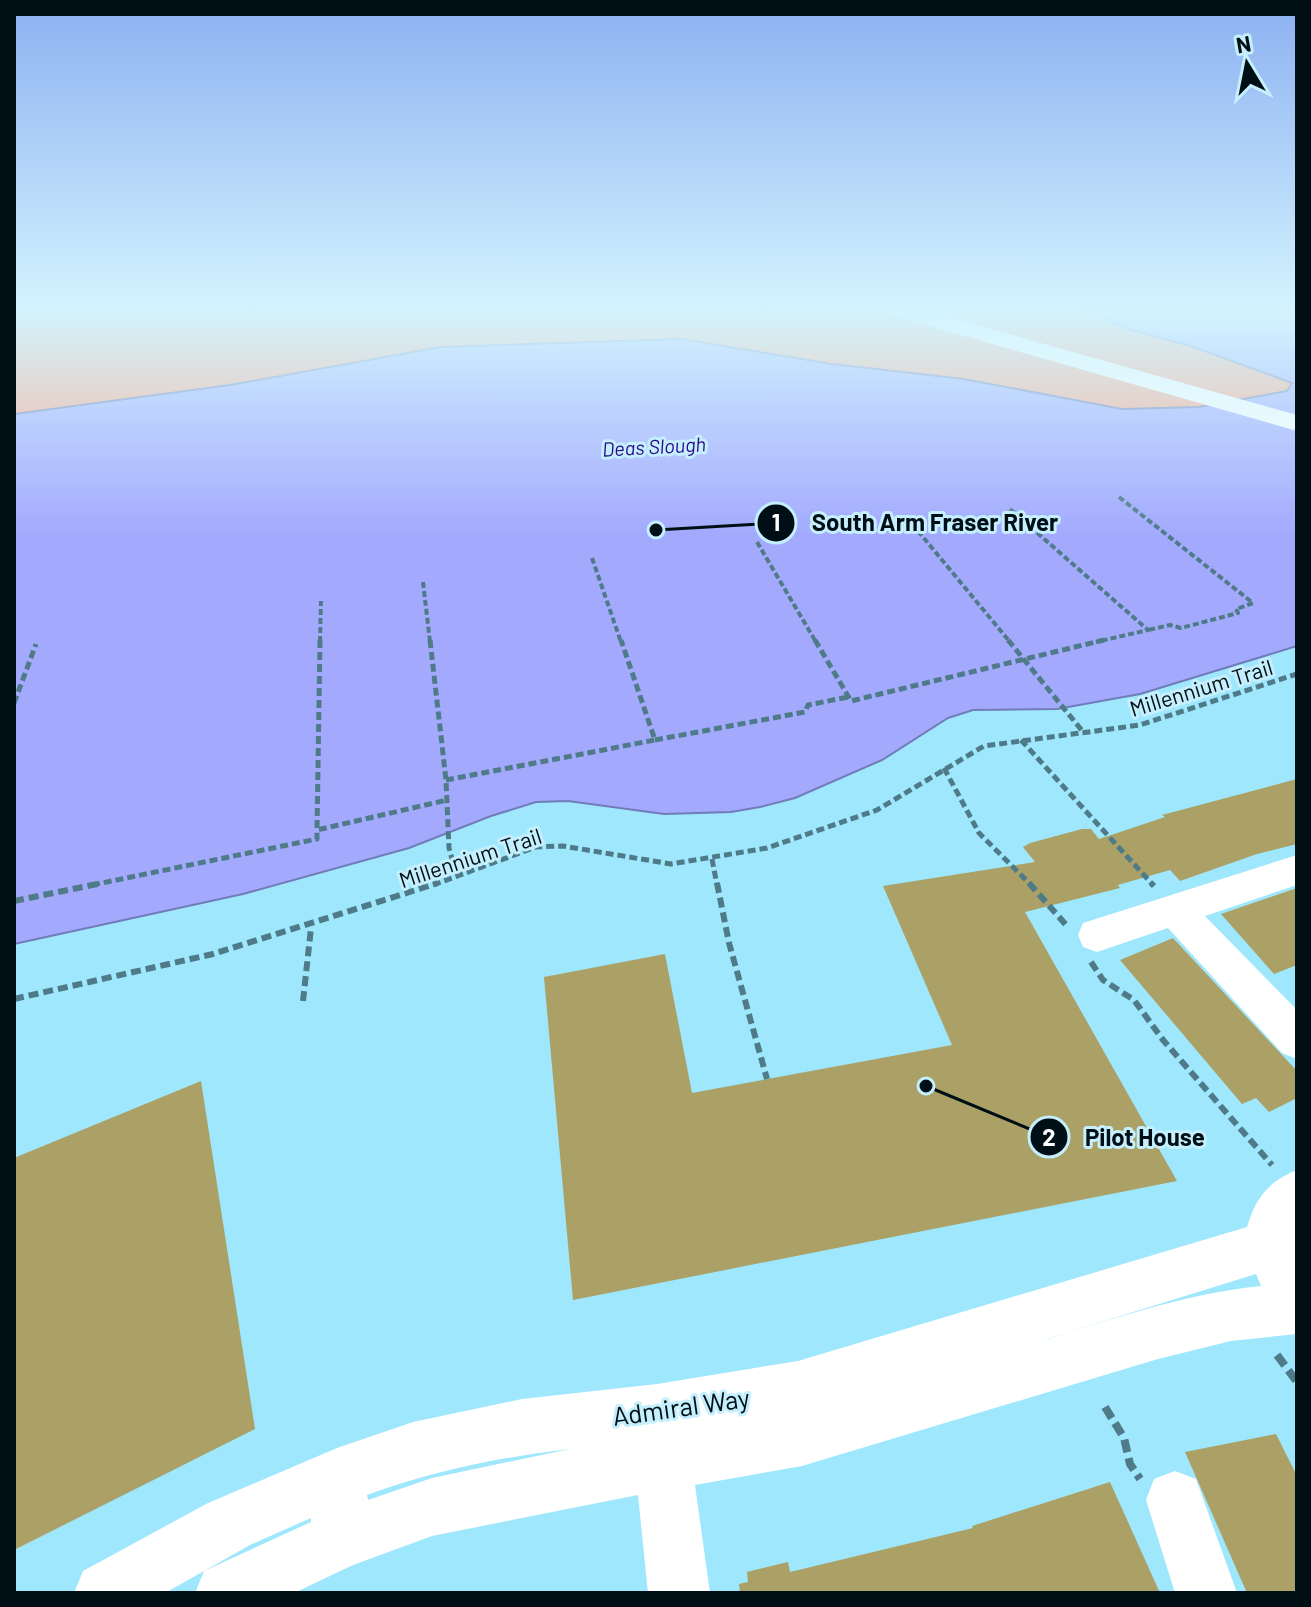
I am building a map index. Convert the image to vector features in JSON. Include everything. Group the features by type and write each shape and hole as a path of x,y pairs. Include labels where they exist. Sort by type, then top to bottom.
{"highway":[{"path":"1177,385 1297,413"},
{"path":"1179,385 1297,423"}],"street":[{"path":"1085,941 1297,870"},
{"path":"1176,911 1297,1039"},
{"path":"1285,1180 1280,1205 1271,1222 1271,1245 1276,1265 1297,1300"},
{"name":"Admiral Way","path":"226,1593 342,1539 432,1507 559,1480 660,1438 798,1388 1271,1245"},
{"name":"Admiral Way","path":"105,1593 229,1524 337,1477 413,1450 522,1427 660,1438 802,1438 1231,1315 1287,1332"},
{"path":"660,1438 679,1593"},
{"path":"337,1477 342,1539"},
{"path":"1175,1500 1206,1593"}],"path":[{"path":"757,542 851,701 1170,625 1181,628 1238,613 1236,609 1253,603 1119,497"},
{"path":"1010,509 1148,630"},
{"path":"918,531 1084,733"},
{"path":"592,558 655,740"},
{"path":"423,582 446,780 449,848 457,877"},
{"path":"14,901 317,839 321,601"},
{"path":"14,703 36,644"},
{"name":"Millennium Trail","path":"14,999 66,990 311,928 536,847 551,845 671,864 711,859 814,834 877,810 984,746 1140,725 1297,674"},
{"path":"446,780 805,712 808,705 848,697"},
{"path":"1020,740 1088,810 1176,911"},
{"path":"944,768 979,833 1085,941 1103,980 1134,1000 1163,1040 1285,1180"},
{"path":"317,830 447,800"},
{"path":"711,859 729,943 767,1079"},
{"path":"303,1001 311,928"},
{"path":"1287,1332 1297,1382"},
{"path":"1105,1407 1124,1438 1130,1464 1143,1483 1175,1500"}],"shaded area":[{"path":"14,385 230,385 230,385 14,414"},
{"path":"996,385 1291,385 1287,391 1199,407 1122,409"}],"water":[{"name":"Deas Slough","path":"230,385 996,385 1122,409 1199,407 1287,391 1291,385 1297,385 1297,646 1140,694 1057,709 973,710 948,718 882,760 795,798 760,807 731,812 664,814 568,801 536,802 409,848 243,894 14,944 14,414"}],"building":[{"path":"1297,779 1297,844 1257,854 1180,881 1170,870 1118,885 1120,888 1025,912 1177,1181 573,1300 544,977 665,954 692,1093 952,1045 883,886 1035,862 1023,847 1030,843 1082,829 1091,829 1099,839 1165,817 1162,815"},
{"path":"1297,888 1297,965 1274,974 1221,914"},
{"path":"1173,938 1297,1071 1297,1098 1269,1112 1256,1098 1242,1104 1120,960"},
{"path":"201,1081 255,1429 14,1550 14,1158"},
{"path":"1276,1434 1297,1476 1297,1593 1247,1593 1185,1452"},
{"path":"1110,1482 1160,1593 740,1593 739,1584 748,1582 747,1572 788,1562 790,1572 973,1528"}],"place":[{"name":"South Arm Fraser River","path":"656,530"},
{"name":"Pilot House","path":"926,1086"}]}
